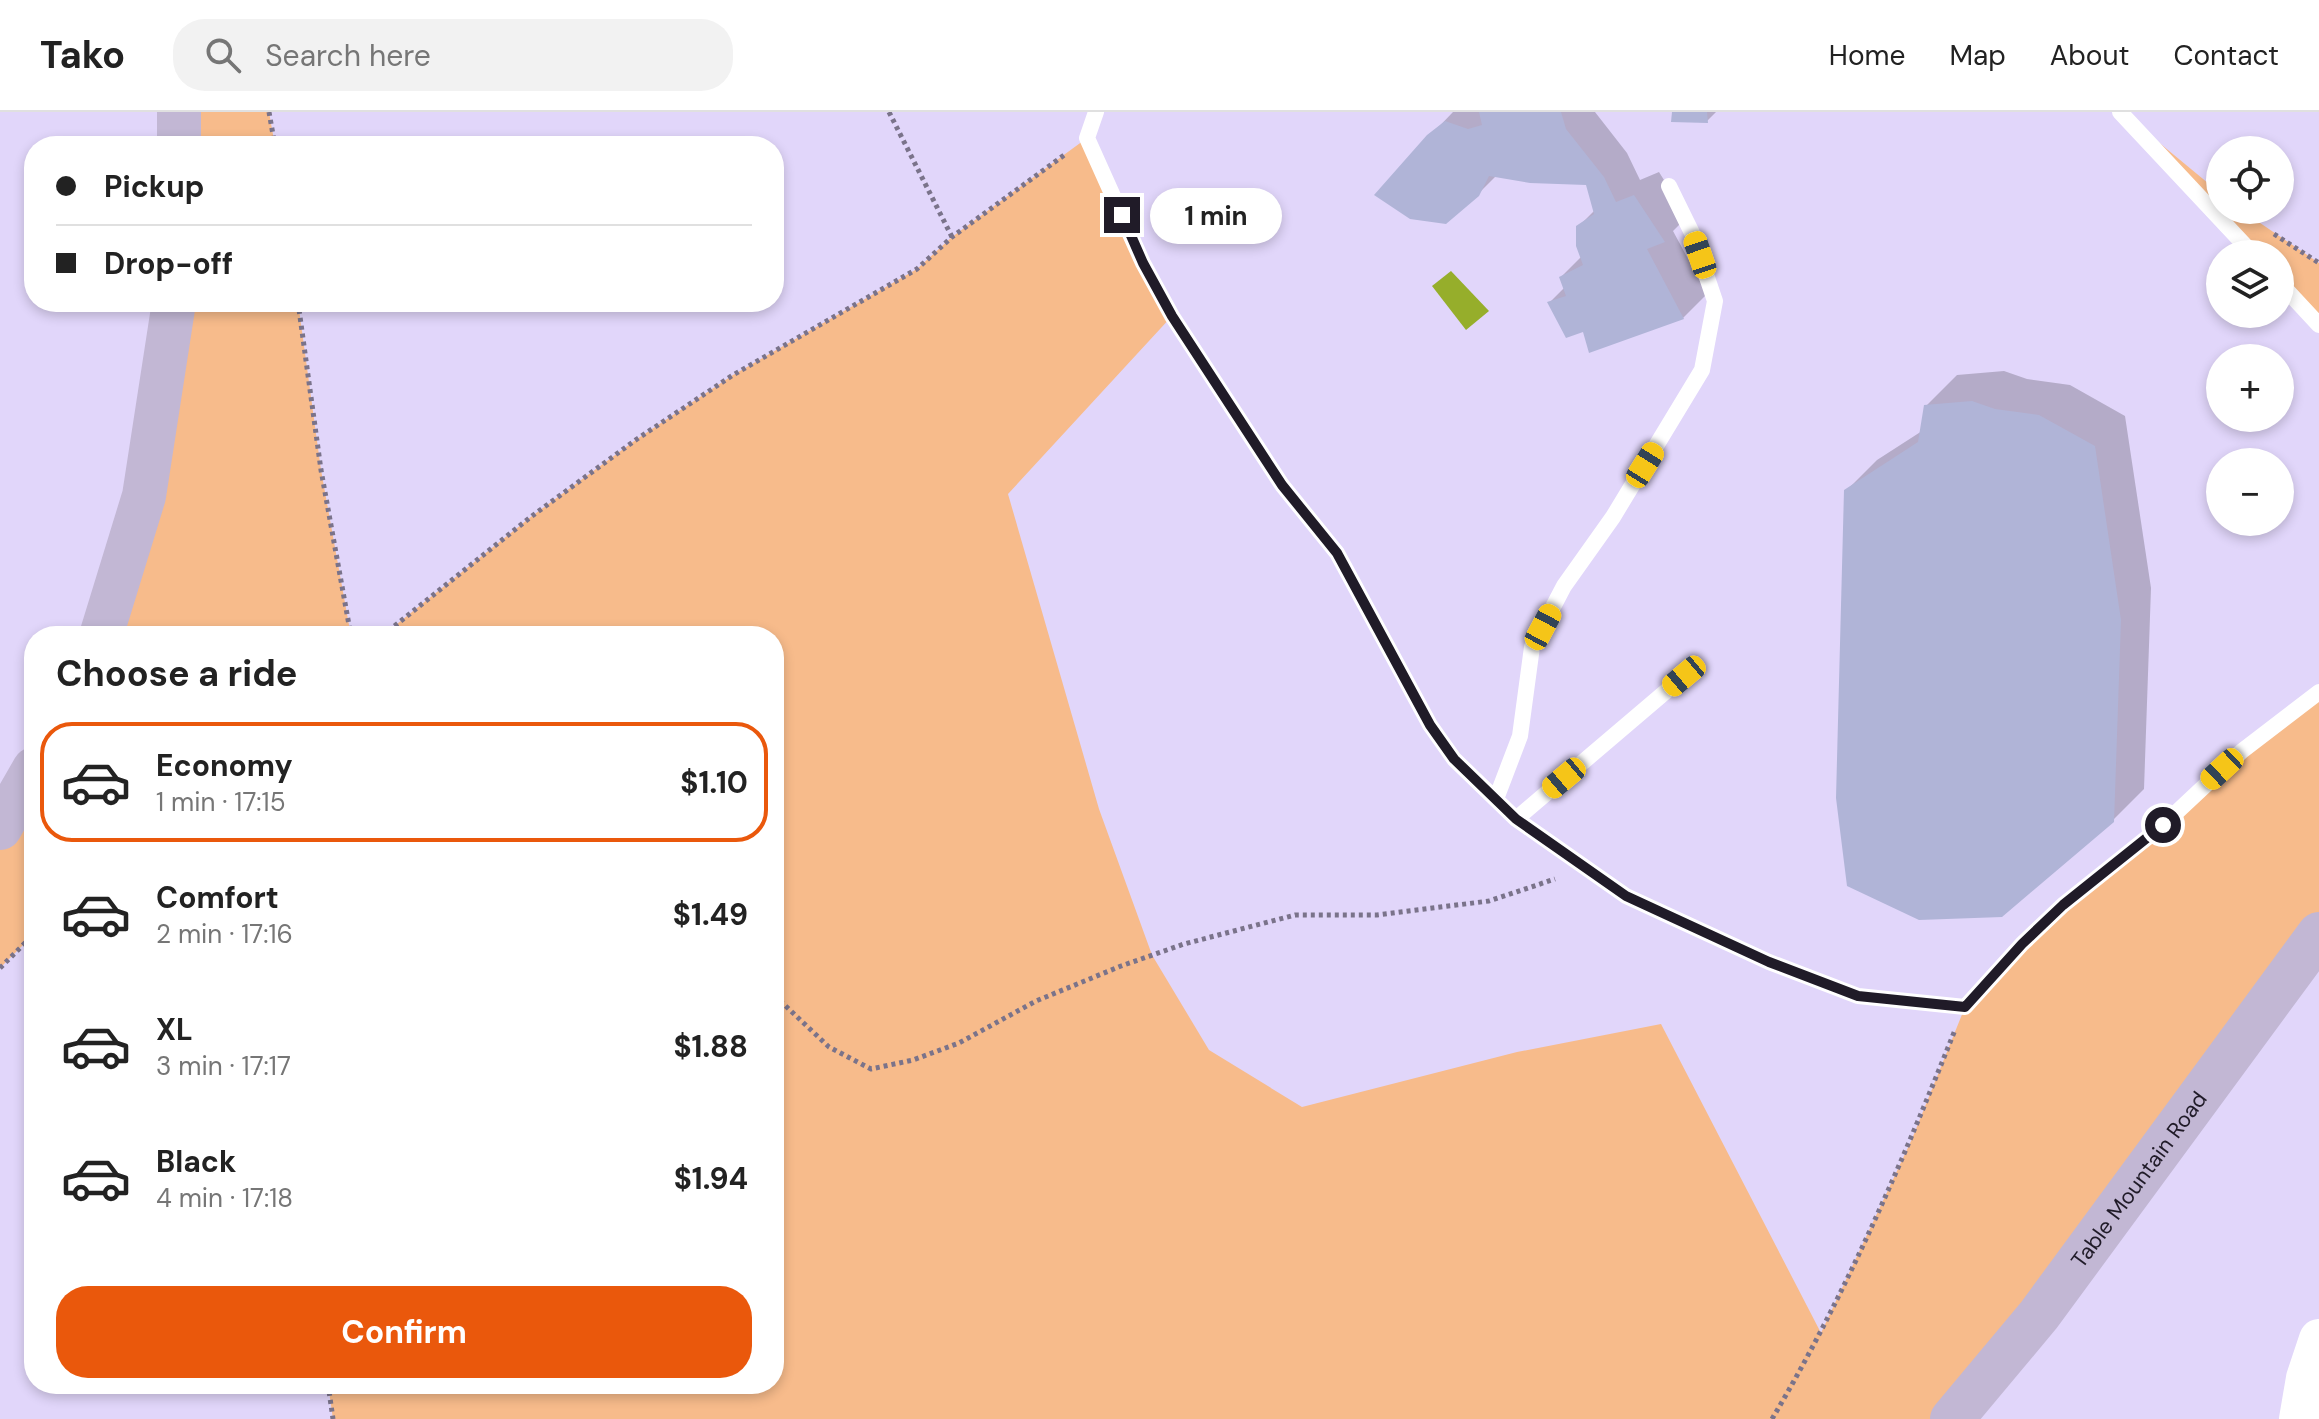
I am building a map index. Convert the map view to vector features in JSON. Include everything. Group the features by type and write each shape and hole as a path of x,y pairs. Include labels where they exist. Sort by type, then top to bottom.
{"main road":[{"path":"179,112 179,136"},
{"path":"104,626 144,496 172,312"},
{"path":"0,828 24,786"},
{"name":"Table Mountain Road","path":"1952,1419 2039,1315 2319,934"}],"street":[{"path":"2299,1419 2306,1378 2319,1339"}],"lane":[{"path":"1096,112 1087,138 1143,263 1199,361 1282,485 1337,553 1430,725 1454,759 1516,819 1626,896 1769,962 1858,996 1965,1007 2022,944 2063,905 2163,825 2242,751 2319,692"},
{"path":"2120,112 2240,240"},
{"path":"1496,799 1520,736 1532,647 1564,586 1613,517 1702,370 1715,301 1692,233 1669,186"},
{"path":"2294,298 2319,325"},
{"path":"1516,819 1684,676"}],"path":[{"path":"269,112 273,136"},
{"path":"889,112 952,237"},
{"path":"394,626 532,516 637,439 733,375 917,269 952,237 1087,138"},
{"path":"2268,230 2319,263"},
{"path":"299,312 321,470 349,626"},
{"path":"784,1004 829,1047 871,1069 913,1060 959,1043 1036,1001 1184,944 1295,915 1377,915 1489,901 1586,869"},
{"path":"0,968 24,944"},
{"path":"1772,1419 1814,1349 1912,1139 1965,1007"},
{"path":"329,1394 333,1419"}],"shaded area":[{"path":"179,112 269,112 273,136 179,136"},
{"path":"2122,112 2206,181 2206,203"},
{"path":"1087,138 1172,316 1008,494 1099,809 1152,955 1209,1050 1302,1107 1517,1052 1661,1024 1821,1333 1912,1139 1965,1007 2022,944 2319,692 2319,934 1952,1419 333,1419 329,1394 784,1394 784,626 394,626 532,516 637,439 733,375 917,269 952,237"},
{"path":"2225,224 2262,224 2285,240 2240,240"},
{"path":"2294,246 2319,263 2319,325 2294,298"},
{"path":"1451,271 1489,311 1466,330 1432,286"},
{"path":"172,312 299,312 321,470 349,626 103,626"},
{"path":"24,786 24,944 0,968 0,828"}],"building":[{"path":"1479,112 1561,112 1566,129 1604,177 1616,202 1634,195 1665,242 1647,249 1684,319 1589,353 1583,332 1566,338 1547,302 1566,296 1559,277 1583,265 1576,246 1576,226 1594,214 1586,185 1530,183 1489,176 1479,196 1446,224 1410,219 1374,195 1427,135 1445,121 1468,129 1482,125"},
{"path":"1672,112 1707,112 1708,123 1671,122"},
{"path":"1972,401 1995,409 2039,415 2095,446 2121,620 2114,822 2002,917 1919,920 1847,886 1836,798 1844,490 1918,442 1924,405"}],"route":[{"path":"1122,215 1143,263 1199,361 1282,485 1337,553 1430,725 1454,759 1516,819 1626,896 1769,962 1858,996 1965,1007 2022,944 2063,905 2163,825"}]}
